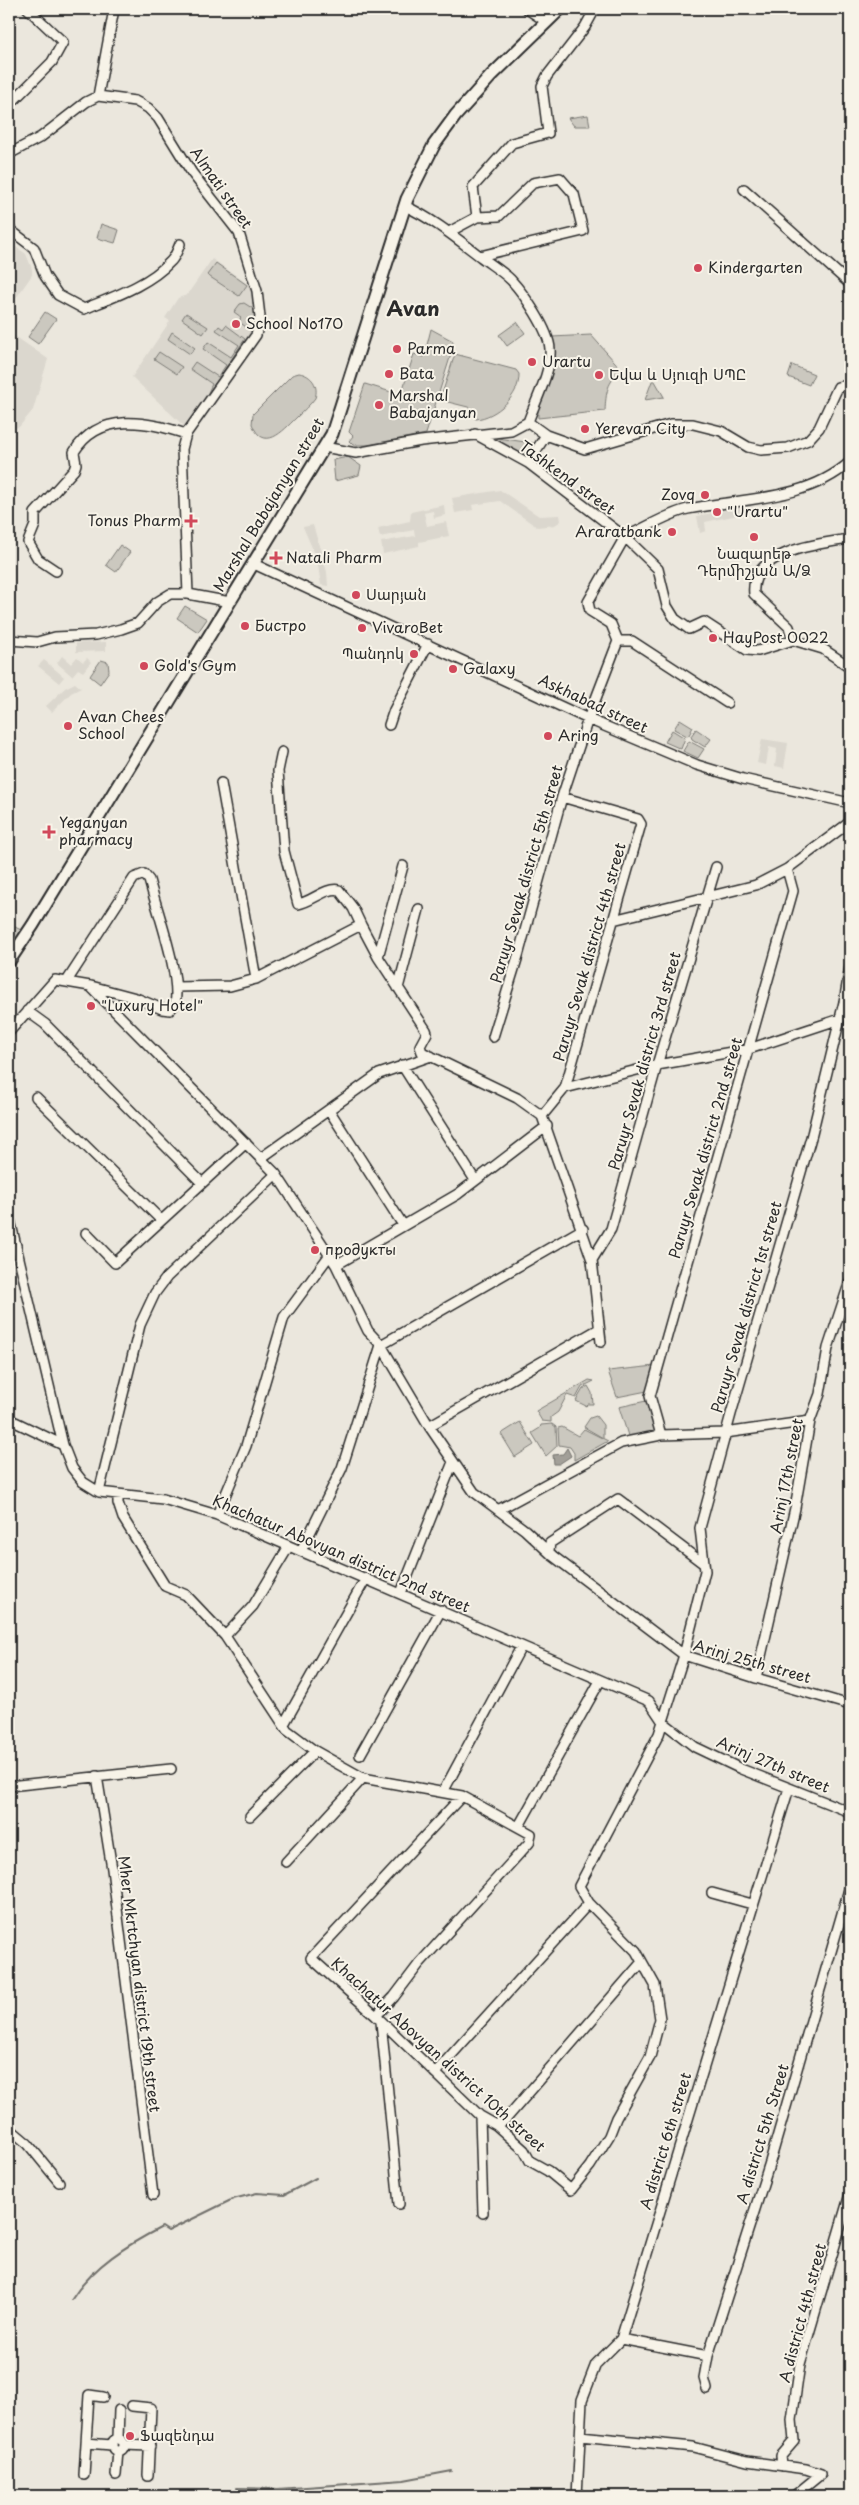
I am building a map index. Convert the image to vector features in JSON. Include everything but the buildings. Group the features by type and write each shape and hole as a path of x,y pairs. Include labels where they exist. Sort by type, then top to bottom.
{"main road":[{"name":"Marshal Babajanyan street","path":"11,954 324,448 335,425 404,206 416,176 434,145 456,115 491,76 560,9"}],"street":[{"path":"9,104 22,88 52,62 63,42 28,9"},
{"path":"9,154 41,138 86,102 98,96 114,9"},
{"path":"526,9 547,22"},
{"path":"477,217 474,187 508,145 548,133 542,86 546,76 585,27 595,9"},
{"name":"Almati street","path":"98,96 135,101 148,108 158,118 192,173 239,233 257,291 260,317 256,334 186,434 182,449 188,594"},
{"path":"449,232 477,217 499,216 533,183 560,178 574,194 583,231 480,256"},
{"path":"744,189 850,284"},
{"name":"Tashkend street","path":"404,206 427,217 449,232 510,279 524,296 544,330 549,343 548,364 528,422 510,431 474,434"},
{"path":"9,228 34,248 45,276 58,295 84,309 119,294 150,277 172,261 180,244"},
{"path":"528,422 546,435 585,449 671,424 693,424 724,432 748,447 761,450 788,448 808,440 820,428 838,387 850,385"},
{"path":"56,571 38,559 28,542 35,525 35,512 74,470 76,464 74,452 83,441 98,429 130,421 142,421 186,434"},
{"path":"324,448 356,453 474,434"},
{"name":"Tashkend street","path":"474,434 528,463 625,537 658,569 667,606 675,619 689,629 704,622 747,650 758,651 793,640"},
{"path":"528,463 546,435"},
{"path":"727,702 632,641 618,641 611,624 590,611 588,602 625,537 686,510 777,496 811,486 850,462"},
{"path":"850,539 820,544 775,558 764,565 754,588 754,594 789,627 793,640 823,649 850,667"},
{"name":"Askhabad street","path":"254,564 588,719 712,771 850,803"},
{"path":"9,640 37,642 55,637 96,635 121,629 138,623 157,602 170,594 188,594 230,602"},
{"name":"Paruyr Sevak district 5th street","path":"493,1037 518,956 562,797 588,719 618,641"},
{"path":"389,725 394,710 428,644"},
{"path":"282,752 278,771 284,851 294,897 298,904 304,903 332,888 339,890 352,908 378,957 426,1030 420,1050 517,1098 542,1116 592,1260 601,1342"},
{"path":"221,783 256,979"},
{"name":"Paruyr Sevak district 4th street","path":"562,797 638,819 641,824 565,1088"},
{"path":"613,920 756,885 787,869 850,822"},
{"path":"378,957 403,866"},
{"name":"Paruyr Sevak district 3rd street","path":"592,1260 611,1228 716,867"},
{"name":"Paruyr Sevak district 2nd street","path":"661,1435 650,1396 793,891 787,869"},
{"path":"9,1032 50,983 55,980 90,986 136,998 167,1010 175,1004 176,988 149,880 144,874 134,878 67,981"},
{"path":"398,988 419,909"},
{"path":"176,988 230,986 256,979 361,925"},
{"name":"Paruyr Sevak district 1st street","path":"684,1655 705,1571 700,1528 725,1433 812,1134 844,1002 850,967"},
{"path":"90,986 276,1174 336,1265 368,1331 381,1344 429,1426 474,1492 549,1550 553,1556 684,1655"},
{"path":"844,1002 850,1010"},
{"path":"27,1011 45,1024 202,1183"},
{"path":"542,1116 565,1088 657,1065 749,1048 840,1019"},
{"path":"261,1158 379,1074 431,1056"},
{"path":"402,1065 475,1180"},
{"path":"36,1097 161,1220"},
{"path":"329,1110 403,1225"},
{"path":"336,1265 458,1194 547,1126"},
{"path":"86,1233 115,1262 246,1142"},
{"path":"100,1492 140,1325 156,1293 167,1277 276,1174"},
{"name":"Khachatur Abovyan district 2nd street","path":"9,1216 63,1445 72,1468 83,1482 100,1492 163,1499 218,1515 441,1610 600,1681 649,1700 663,1722"},
{"path":"301,1551 342,1468 381,1344 582,1230"},
{"path":"218,1515 246,1446 284,1317 329,1256"},
{"name":"Arinj 17th street","path":"756,1678 795,1508 810,1421 820,1394 828,1348 850,1281"},
{"path":"429,1426 599,1329"},
{"path":"9,1419 63,1445"},
{"path":"498,1510 621,1443 661,1435 725,1433 810,1421"},
{"path":"401,1593 453,1462"},
{"path":"118,1495 118,1503 123,1518 164,1586 186,1595 226,1636 287,1730 316,1751 363,1778 462,1796 531,1834 529,1843 419,1964 378,2019 399,2204"},
{"path":"549,1550 550,1543 618,1499 704,1564"},
{"path":"226,1636 253,1606 289,1546"},
{"path":"284,1724 366,1578"},
{"path":"360,1754 441,1610"},
{"path":"443,1792 522,1647"},
{"name":"Arinj 25th street","path":"589,1903 579,1886 659,1734 684,1655 850,1705"},
{"path":"519,1826 600,1681"},
{"name":"Arinj 27th street","path":"663,1722 695,1747 741,1769 850,1812"},
{"path":"250,1816 316,1751"},
{"path":"9,1786 171,1769"},
{"name":"Mher Mkrtchyan district 19th street","path":"97,1776 112,1869 153,2195"},
{"path":"286,1862 363,1778"},
{"name":"A district 6th street","path":"577,2496 582,2400 596,2364 621,2339 752,1904 789,1788"},
{"name":"Khachatur Abovyan district 10th street","path":"462,1796 311,1958 480,2116 496,2125 524,2150 530,2161 548,2171 571,2190 590,2166 609,2136 616,2118 650,2057 660,2019 655,1986 642,1962"},
{"name":"A district 5th Street","path":"707,2389 704,2378 708,2356 770,2162 850,1886"},
{"path":"712,1893 752,1904"},
{"path":"435,2073 589,1903 636,1951 642,1962 505,2120 496,2125"},
{"path":"480,2116 483,2213"},
{"path":"9,2128 28,2144 59,2182"},
{"name":"A district 4th street","path":"782,2466 781,2456 794,2441 792,2420 800,2364 850,2194"},
{"path":"621,2339 708,2356"},
{"path":"84,2475 89,2395 103,2397"},
{"path":"132,2406 151,2408 148,2476"},
{"path":"116,2475 119,2410"},
{"path":"580,2436 693,2447 747,2462 806,2469 821,2474 794,2496"},
{"path":"86,2443 150,2446"}],"shaded area":[{"path":"588,115 590,126 574,126 568,118"},
{"path":"101,224 119,230 115,243 97,238"},
{"path":"9,242 26,254 32,269 32,275 9,308"},
{"path":"212,259 249,285 260,321 186,428 132,377 170,321 165,318 178,298 187,295"},
{"path":"216,263 247,285 239,296 207,275"},
{"path":"244,303 255,310 257,323 252,331 239,322 241,317 234,312 240,304"},
{"path":"45,312 56,319 38,344 28,337"},
{"path":"186,313 208,327 203,334 182,319"},
{"path":"517,322 525,333 507,346 499,335"},
{"path":"226,325 245,339 206,397 212,384 190,369 195,362 218,377 226,365 203,349 208,342 231,357 239,345 216,330 219,326 223,329"},
{"path":"431,329 453,341 453,348 426,434 367,445 353,445 349,441 353,436 349,432 365,384 401,395 414,354 424,357"},
{"path":"9,332 48,359 33,410 19,427 9,429"},
{"path":"172,332 195,348 190,354 168,339"},
{"path":"591,335 622,370 610,383 605,411 538,418 538,410 547,386 552,337"},
{"path":"159,352 182,367 177,374 154,359"},
{"path":"455,354 516,370 519,374 516,390 499,410 476,419 471,415 471,409 468,407 440,400"},
{"path":"792,365 814,374 809,385 788,377"},
{"path":"299,373 308,376 315,385 315,398 280,433 274,437 262,437 257,433 252,424 253,414 292,375"},
{"path":"652,381 655,381 664,397 645,400"},
{"path":"497,438 533,443 532,453 527,456 497,442"},
{"path":"348,457 361,466 359,475 335,481 333,460"},
{"path":"500,490 539,516 560,515 561,521 555,525 537,527 500,501 472,505 473,510 455,513 452,498"},
{"path":"444,505 445,515 434,518 433,511 424,513 427,526 446,522 449,536 419,542 419,546 383,554 381,542 415,536 414,530 380,537 378,528 410,521 411,512"},
{"path":"751,505 752,512 705,522 706,531 700,533 697,516"},
{"path":"313,525 327,572 328,586 321,585 317,559 303,527"},
{"path":"120,545 130,552 116,572 106,565"},
{"path":"185,606 207,619 198,632 177,618"},
{"path":"106,642 106,651 76,652 76,643"},
{"path":"62,656 71,664 77,657 83,662 87,658 91,662 83,672 78,669 72,676 57,663"},
{"path":"44,660 64,677 59,683 38,666"},
{"path":"101,660 108,662 109,671 100,684 90,676"},
{"path":"75,683 81,688 71,693 52,712 46,706 65,688"},
{"path":"680,719 693,727 687,736 674,729"},
{"path":"696,729 711,739 705,747 692,739 691,736"},
{"path":"672,730 685,738 681,749 665,742"},
{"path":"762,739 788,743 784,768 775,766 777,749 769,747 766,765 757,763"},
{"path":"689,741 704,749 698,758 683,751"},
{"path":"9,924 23,931 15,944 9,945"},
{"path":"655,1366 647,1391 617,1397 608,1371"},
{"path":"589,1380 594,1381 582,1387 576,1398 567,1395 558,1412 551,1417 551,1422 542,1421 536,1411"},
{"path":"588,1386 592,1393 593,1404 586,1406 576,1401 583,1389"},
{"path":"646,1401 657,1432 629,1439 619,1407"},
{"path":"596,1416 603,1425 603,1438 584,1427 590,1418"},
{"path":"520,1422 534,1445 515,1457 501,1434"},
{"path":"552,1424 556,1427 557,1446 546,1456 532,1433 540,1428 541,1425"},
{"path":"562,1427 578,1436 584,1429 608,1441 574,1460 574,1453 570,1447 559,1445 558,1428"},
{"path":"567,1448 571,1456 559,1464 554,1464 553,1455 563,1454"}],"waterway":[{"path":"72,2299 80,2287 100,2266 136,2241 162,2227 168,2231 233,2199 257,2193 284,2195 316,2178"},
{"path":"237,2488 278,2489 404,2480 452,2471"}],"place":[{"name":"Kindergarten","path":"698,268"},
{"name":"School No170","path":"236,324"},
{"name":"Parma","path":"397,349"},
{"name":"Urartu","path":"532,362"},
{"name":"Bata","path":"389,374"},
{"name":"Եվա և Սյուզի ՍՊԸ","path":"599,375"},
{"name":"Marshal Babajanyan","path":"379,405"},
{"name":"Yerevan City","path":"585,429"},
{"name":"Zovq","path":"705,495"},
{"name":"\"Urartu\"","path":"717,512"},
{"name":"Tonus Pharm","path":"191,521"},
{"name":"Araratbank","path":"672,532"},
{"name":"Նազարեթ Դերմիշյան Ա/Ձ","path":"754,537"},
{"name":"Natali Pharm","path":"276,558"},
{"name":"Սարյան","path":"356,595"},
{"name":"Бистро","path":"245,626"},
{"name":"VivaroBet","path":"362,628"},
{"name":"HayPost 0022","path":"713,638"},
{"name":"Պանդոկ","path":"414,654"},
{"name":"Gold's Gym","path":"144,666"},
{"name":"Galaxy","path":"453,669"},
{"name":"Avan Chees School","path":"68,726"},
{"name":"Aring","path":"548,736"},
{"name":"Yeganyan pharmacy","path":"49,832"},
{"name":"\"Luxury Hotel\"","path":"91,1006"},
{"name":"продукты","path":"315,1250"},
{"name":"Ֆազենդա","path":"130,2436"}],"district":[{"name":"Avan","path":"413,309"}]}
